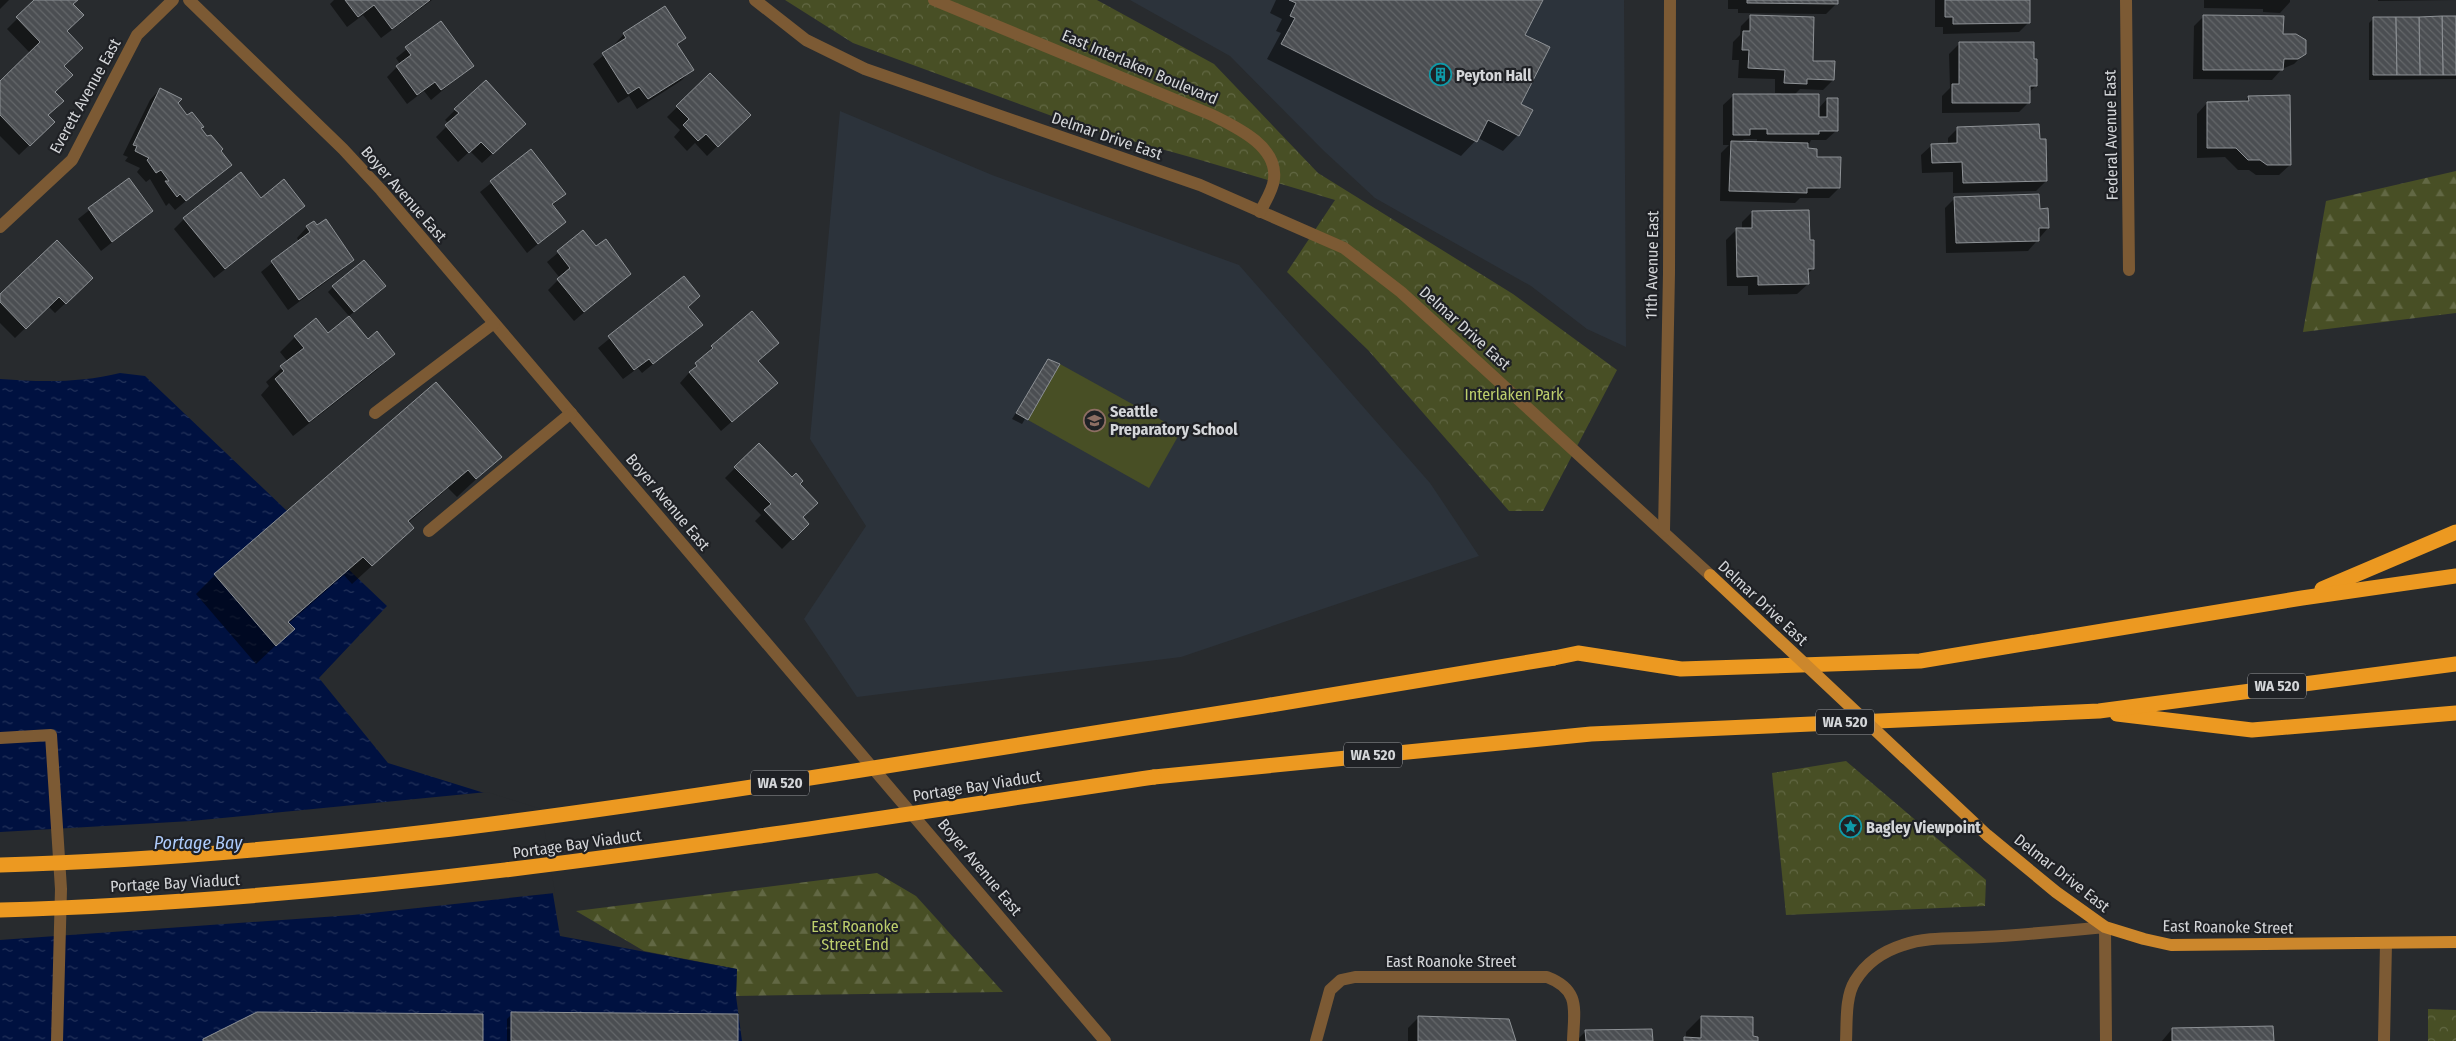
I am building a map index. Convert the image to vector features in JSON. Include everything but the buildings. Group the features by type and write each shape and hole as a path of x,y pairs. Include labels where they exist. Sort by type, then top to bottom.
{"highway":[{"path":"2302,598 2456,532"},
{"path":"2302,598 2456,576"},
{"name":"WA 520","path":"0,865 90,862 261,850 499,824 684,798 1282,704 1578,653 1681,669 1920,661 2302,598"},
{"name":"WA 520","path":"2099,711 2456,664"},
{"path":"2099,711 2252,730 2456,713"},
{"name":"Portage Bay Viaduct","path":"0,910 259,896 496,873 1154,777 1591,734 2099,711"}],"main road":[{"name":"Delmar Drive East","path":"1710,575 1986,835 2056,892 2105,927"},
{"name":"East Roanoke Street","path":"2105,927 2171,945 2456,942"}],"street":[{"name":"Everett Avenue East","path":"0,227 72,160 137,35 173,0"},
{"name":"Boyer Avenue East","path":"189,0 343,149 571,413 1105,1041"},
{"name":"Delmar Drive East","path":"755,0 766,11 806,40 865,69 1200,185 1344,248 1401,292 1710,575"},
{"name":"East Interlaken Boulevard","path":"934,0 1212,115 1247,132 1267,154 1273,166 1274,179 1272,188 1260,212"},
{"name":"11th Avenue East","path":"1664,531 1669,273 1670,0"},
{"name":"Federal Avenue East","path":"2126,0 2129,270"},
{"path":"375,413 494,323"},
{"path":"429,531 571,413"},
{"path":"0,738 51,735 61,889 57,1041"},
{"path":"2105,927 2106,1041"},
{"name":"East Roanoke Street","path":"1846,1041 1847,1016 1855,981 1868,965 1884,953 1903,944 1929,939 2028,934 2105,927"},
{"path":"2384,1041 2386,943"},
{"name":"East Roanoke Street","path":"1316,1041 1330,990 1341,980 1355,977 1547,977 1561,982 1570,991 1574,1000 1573,1041"}],"shaded area":[{"path":"1130,0 1624,0 1626,347 1587,329 1531,286 1375,198 1324,151 1230,56"},
{"name":"Seattle Preparatory School","path":"840,111 992,175 1239,265 1430,483 1479,556 1181,657 857,697 804,619 866,526 810,439"}],"green space":[{"name":"Interlaken Park","path":"785,0 1097,0 1214,64 1318,173 1513,294 1617,370 1543,511 1509,511 1368,350 1287,272 1335,200 1079,126 853,43"},
{"path":"2456,171 2456,313 2303,332 2326,201"},
{"path":"1060,364 1181,431 1149,488 1028,420"},
{"name":"Bagley Viewpoint","path":"1846,761 1986,880 1985,906 1786,915 1772,773"},
{"name":"East Roanoke Street End","path":"877,873 916,896 1003,992 736,996 737,969 644,951 576,911"},
{"path":"2428,1009 2456,1010 2456,1041 2428,1041"}],"water":[{"name":"Portage Bay","path":"120,373 145,376 387,606 319,678 388,763 539,810 560,936 737,969 736,996 742,1041 0,1041 0,379 60,381 90,379"}],"pier":[{"path":"487,792 541,809 555,893 353,915 0,940 0,832 191,821"}],"place":[{"name":"Peyton Hall","path":"1440,75"},
{"name":"Seattle Preparatory School","path":"1094,420"},
{"name":"Bagley Viewpoint","path":"1850,827"}]}
